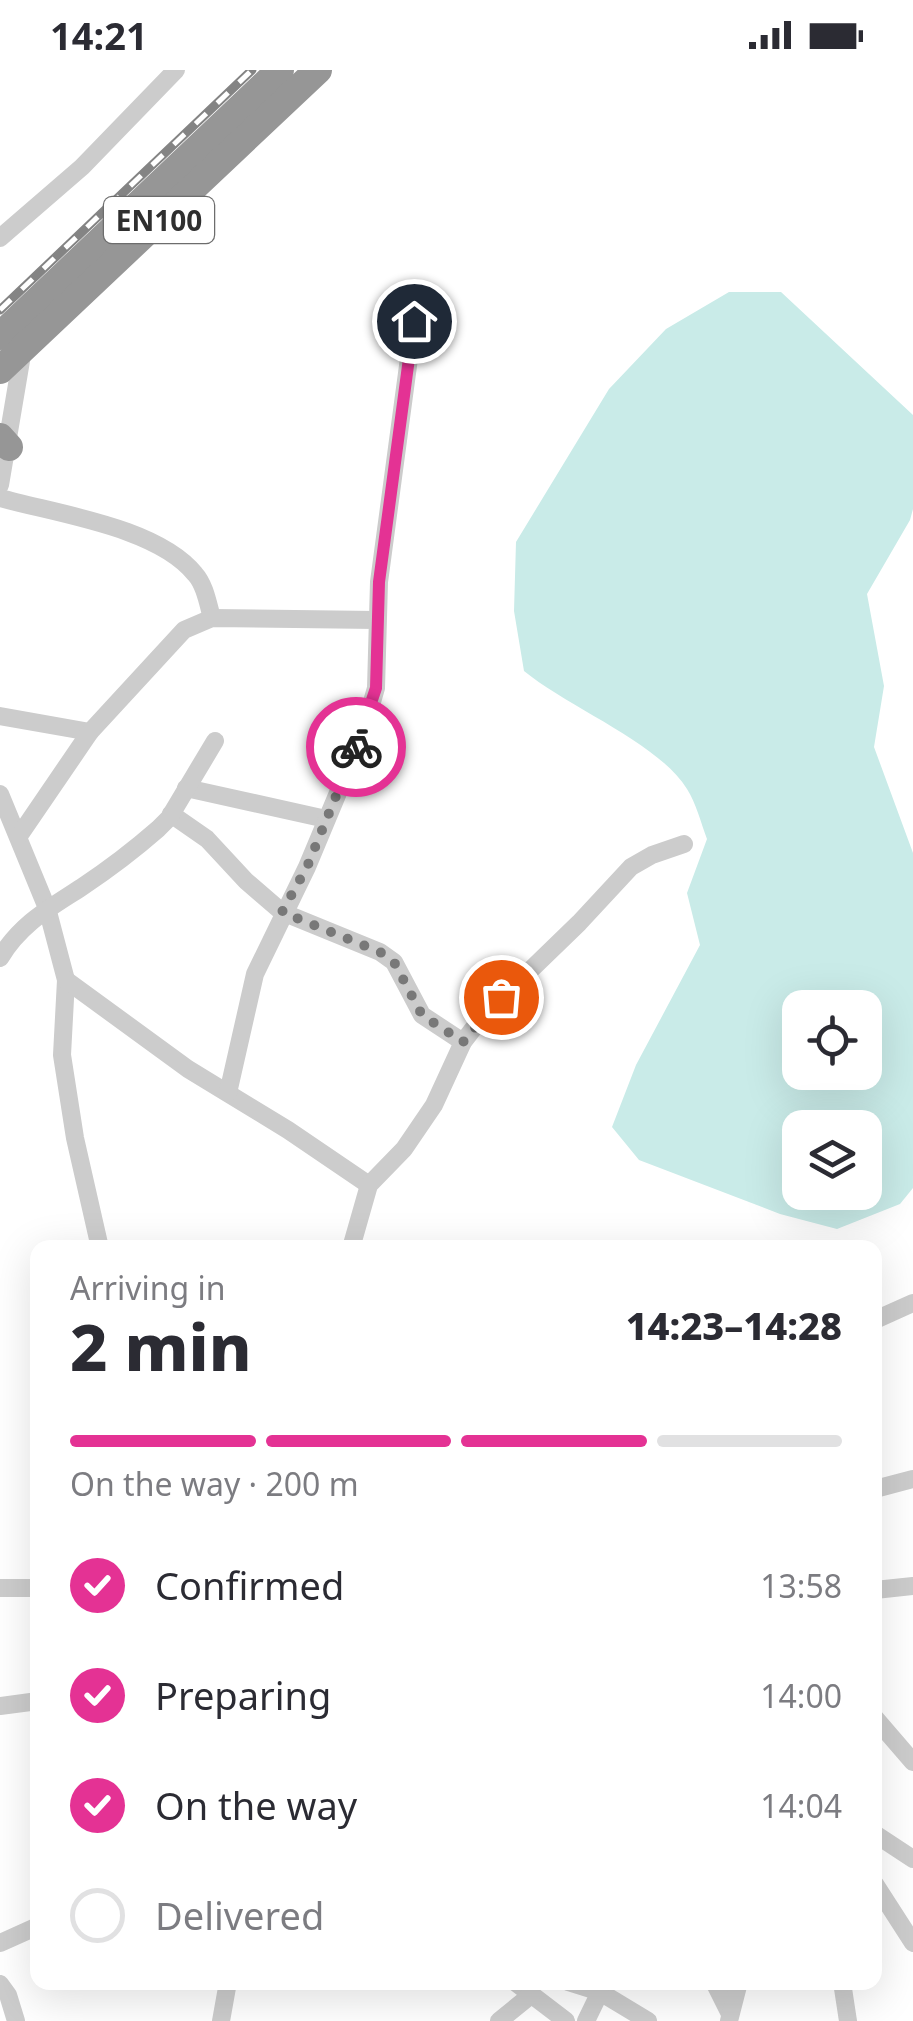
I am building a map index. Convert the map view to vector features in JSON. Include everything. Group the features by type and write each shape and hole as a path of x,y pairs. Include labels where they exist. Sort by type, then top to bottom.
{"highway":[{"name":"EN100","path":"0,370 12,342 280,70"},
{"name":"EN100","path":"12,342 318,70"}],"street":[{"path":"0,238 82,167 176,70"},
{"path":"228,1092 255,974 307,867 362,733 376,688 377,620 386,528 414,321"},
{"path":"0,485 12,342"},
{"path":"0,498 126,532 162,548 196,575 212,618"},
{"path":"19,836 90,732 184,630 212,618 377,620"},
{"path":"0,716 90,732"},
{"path":"0,958 14,935 46,908 158,830 215,742"},
{"path":"186,788 326,819"},
{"path":"0,794 46,908 66,980 62,1055 74,1138 98,1240"},
{"path":"171,814 208,839 246,881 282,912 380,952 394,962 422,1015 463,1042"},
{"path":"353,1240 370,1186 404,1149 434,1106 463,1042 492,1006 631,867 684,844"},
{"path":"66,980 162,1052 370,1186"},
{"path":"882,1317 913,1303"},
{"path":"882,1487 913,1479"},
{"path":"882,1589 913,1586"},
{"path":"0,1588 30,1588"},
{"path":"0,1706 30,1703"},
{"path":"882,1726 913,1762"},
{"path":"882,1838 913,1858"},
{"path":"882,1895 913,1943"},
{"path":"0,1943 30,1930"},
{"path":"0,1984 16,2021"},
{"path":"221,2021 227,1990"},
{"path":"525,1990 566,2021"},
{"path":"594,1990 648,2021"},
{"path":"718,1990 730,2018"},
{"path":"730,2018 737,1990"},
{"path":"843,1990 848,2021"},
{"path":"586,2021 600,1992"},
{"path":"499,2021 531,1995"}],"water":[{"path":"729,292 781,292 913,415 913,509 867,594 884,686 874,747 913,853 913,1188 900,1204 837,1229 780,1214 639,1160 612,1127 636,1065 700,945 687,893 707,839 696,807 674,772 635,741 524,671 514,611 516,542 609,389 666,329"}],"railway":[{"path":"0,310 252,70"}],"way so far":[{"path":"356,747 307,867 282,912 380,952 394,962 422,1015 463,1042 501,997"}],"route":[{"path":"356,747 376,688 379,582 414,321"}]}
